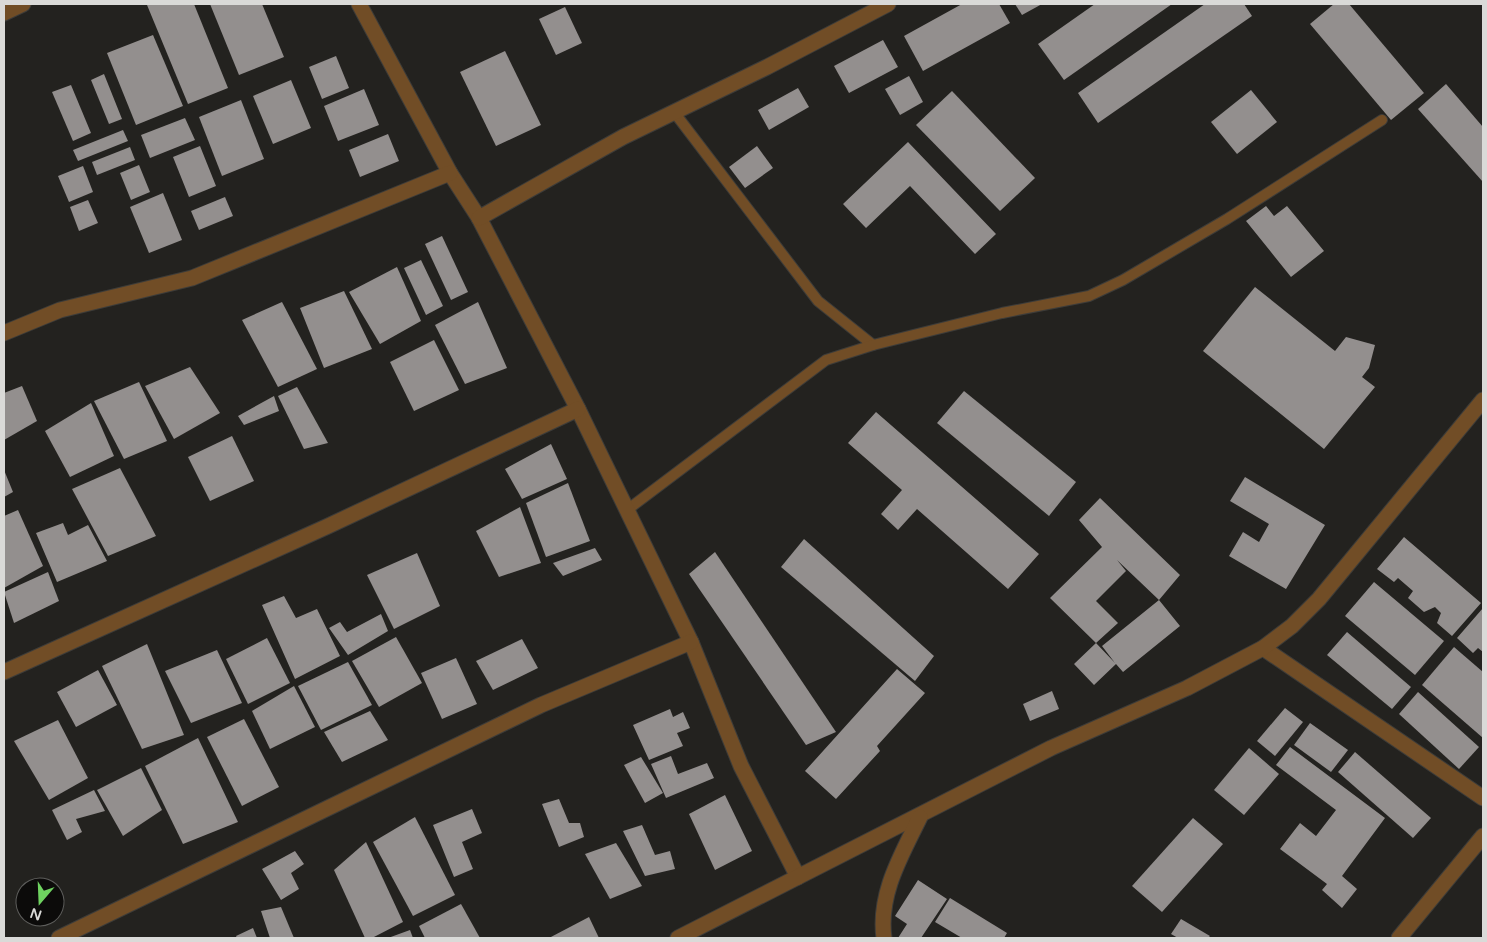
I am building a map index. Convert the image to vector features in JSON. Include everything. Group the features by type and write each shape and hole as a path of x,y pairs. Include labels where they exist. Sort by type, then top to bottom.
{"street":[{"path":"4,13 23,4"},
{"path":"359,4 450,173 480,218 578,409 691,642 741,766 798,877"},
{"path":"480,218 623,137 767,67 888,4"},
{"path":"4,333 60,310 192,278 450,173"},
{"path":"678,938 920,817 1052,748 1187,688 1263,648 1292,626 1319,599 1483,400"},
{"path":"4,672 335,523 578,409"},
{"path":"59,938 542,705 691,642"},
{"path":"1263,648 1483,798"},
{"path":"884,938 882,919 886,895 898,862 920,817"},
{"path":"1399,938 1483,836"}],"lane":[{"path":"674,112 818,301 873,345"},
{"path":"627,510 826,360 873,345 1002,313 1088,296 1123,280 1226,220 1382,120"}],"building":[{"path":"194,4 228,88 188,104 147,5"},
{"path":"210,4 262,4 284,57 239,75"},
{"path":"962,4 999,4 1010,23 923,71 904,36"},
{"path":"1015,4 1042,4 1022,15"},
{"path":"1095,4 1172,4 1064,80 1038,44"},
{"path":"1205,4 1244,4 1252,16 1098,123 1078,93"},
{"path":"1334,4 1349,4 1424,93 1391,120 1310,24"},
{"path":"565,7 582,43 556,55 539,19"},
{"path":"153,35 183,106 136,125 107,53"},
{"path":"883,40 898,67 849,93 834,66"},
{"path":"505,51 541,125 496,146 460,72"},
{"path":"336,56 349,88 322,99 309,67"},
{"path":"104,74 122,119 109,124 91,80"},
{"path":"909,76 923,102 900,115 885,89"},
{"path":"291,80 311,128 273,144 253,96"},
{"path":"1446,84 1483,127 1483,182 1418,109"},
{"path":"71,85 91,133 73,141 52,92"},
{"path":"798,88 809,107 769,130 758,110"},
{"path":"364,89 379,125 338,141 324,106"},
{"path":"1251,90 1277,122 1237,154 1211,122"},
{"path":"952,91 1035,178 1000,211 916,125"},
{"path":"241,100 264,159 222,176 199,117"},
{"path":"185,118 195,140 150,158 141,135"},
{"path":"123,130 128,141 78,161 73,150"},
{"path":"388,134 399,161 360,177 349,150"},
{"path":"908,142 996,234 975,254 910,186 866,228 843,204"},
{"path":"200,146 216,186 189,197 173,157"},
{"path":"757,146 773,168 745,188 729,167"},
{"path":"130,147 135,160 97,175 92,162"},
{"path":"139,165 150,192 131,200 120,173"},
{"path":"83,166 93,192 69,202 58,176"},
{"path":"163,193 182,240 149,253 130,207"},
{"path":"225,197 233,216 199,230 191,211"},
{"path":"88,200 98,223 79,231 70,207"},
{"path":"1266,206 1274,216 1287,206 1324,251 1291,277 1246,221"},
{"path":"442,236 468,292 451,300 425,244"},
{"path":"421,260 443,306 426,315 404,268"},
{"path":"397,267 421,321 380,344 349,292"},
{"path":"1255,287 1335,351 1346,337 1375,345 1369,368 1362,377 1375,387 1324,449 1203,351"},
{"path":"344,291 372,349 324,368 300,308"},
{"path":"282,302 317,369 278,387 242,320"},
{"path":"478,302 507,368 465,384 435,325"},
{"path":"434,340 459,390 414,411 390,362"},
{"path":"190,367 220,413 174,439 145,386"},
{"path":"139,382 167,441 124,459 94,401"},
{"path":"22,386 37,421 4,440 4,393"},
{"path":"297,387 328,443 304,449 278,396"},
{"path":"964,391 1076,482 1049,516 937,423"},
{"path":"274,396 279,411 244,425 238,416"},
{"path":"91,403 114,456 70,477 45,431"},
{"path":"876,412 1039,554 1008,589 917,509 898,530 881,514 902,490 848,443"},
{"path":"232,436 254,481 210,501 188,457"},
{"path":"551,444 567,479 522,499 505,469"},
{"path":"120,468 156,536 108,556 72,489"},
{"path":"4,470 13,492 4,497"},
{"path":"1245,477 1325,525 1286,589 1229,556 1243,532 1259,542 1269,524 1230,501"},
{"path":"568,483 590,541 546,557 526,503"},
{"path":"1100,498 1180,575 1159,600 1117,560 1126,571 1096,601 1118,623 1096,643 1050,598 1102,547 1079,520"},
{"path":"520,507 541,563 499,577 476,531"},
{"path":"18,510 43,566 4,588 4,516"},
{"path":"63,523 68,535 88,525 107,561 57,582 36,533"},
{"path":"1404,537 1481,603 1452,636 1437,623 1441,613 1435,607 1424,612 1408,598 1413,591 1398,578 1394,582 1377,569"},
{"path":"804,539 934,656 915,681 781,567"},
{"path":"595,548 602,560 563,576 553,563"},
{"path":"715,552 836,732 806,745 689,574"},
{"path":"417,553 440,606 394,629 367,575"},
{"path":"48,572 59,601 14,623 4,592"},
{"path":"1374,582 1444,641 1415,675 1345,616"},
{"path":"284,596 296,618 317,609 340,656 295,679 262,605"},
{"path":"1159,600 1180,626 1123,672 1116,664 1094,685 1074,664 1096,643 1115,663 1102,646"},
{"path":"1483,608 1483,652 1478,648 1473,653 1457,638"},
{"path":"381,614 388,631 348,655 329,628 340,622 347,632"},
{"path":"1347,632 1411,687 1392,709 1327,655"},
{"path":"396,637 422,683 379,707 352,661"},
{"path":"267,638 290,683 248,704 226,659"},
{"path":"522,639 538,668 493,690 476,661"},
{"path":"147,644 184,735 142,749 102,666"},
{"path":"1454,647 1483,672 1483,738 1422,685"},
{"path":"217,650 242,703 191,723 165,671"},
{"path":"456,658 477,704 442,719 421,673"},
{"path":"348,662 372,705 321,730 298,686"},
{"path":"897,669 925,693 877,746 880,751 836,799 805,771"},
{"path":"98,670 117,705 76,727 57,692"},
{"path":"294,686 315,727 270,749 252,711"},
{"path":"1052,691 1059,709 1030,721 1023,704"},
{"path":"1418,692 1479,747 1459,769 1399,714"},
{"path":"1285,708 1303,722 1275,756 1257,741"},
{"path":"670,709 673,717 683,712 690,728 677,733 683,746 649,760 633,725"},
{"path":"370,711 388,740 342,762 324,732"},
{"path":"244,719 279,787 242,806 207,737"},
{"path":"58,720 88,778 49,800 14,741"},
{"path":"1310,723 1348,750 1331,772 1294,745"},
{"path":"198,738 238,822 183,844 145,766"},
{"path":"1290,747 1385,818 1342,876 1357,889 1342,908 1322,890 1327,884 1280,849 1300,823 1316,836 1336,810 1276,765"},
{"path":"1249,748 1279,774 1244,815 1214,790"},
{"path":"1355,752 1431,818 1413,838 1338,772"},
{"path":"671,756 678,774 707,763 714,778 666,798 651,764"},
{"path":"641,757 663,793 645,803 624,765"},
{"path":"141,768 162,810 123,836 97,790"},
{"path":"94,790 105,811 76,819 82,832 67,840 52,810"},
{"path":"725,795 752,851 715,870 689,814"},
{"path":"559,799 569,823 580,823 584,837 559,847 542,804"},
{"path":"472,809 482,833 462,842 473,869 454,877 433,825"},
{"path":"415,817 455,895 413,916 373,842"},
{"path":"1193,818 1223,844 1162,912 1132,886"},
{"path":"642,825 655,855 670,851 675,869 645,876 623,831"},
{"path":"366,842 403,922 372,938 365,938 334,870"},
{"path":"616,843 642,886 610,899 585,854"},
{"path":"295,851 304,864 291,873 299,889 281,900 262,869"},
{"path":"918,880 947,899 921,938 898,938 907,924 895,916"},
{"path":"950,898 1007,933 1004,938 962,938 935,922"},
{"path":"461,904 480,938 425,938 419,926"},
{"path":"281,907 294,938 270,938 261,911"},
{"path":"589,917 599,938 549,938"},
{"path":"1181,919 1210,936 1208,938 1178,938 1171,934"},
{"path":"253,928 257,938 237,938 236,936"},
{"path":"410,930 413,938 388,938"}]}
